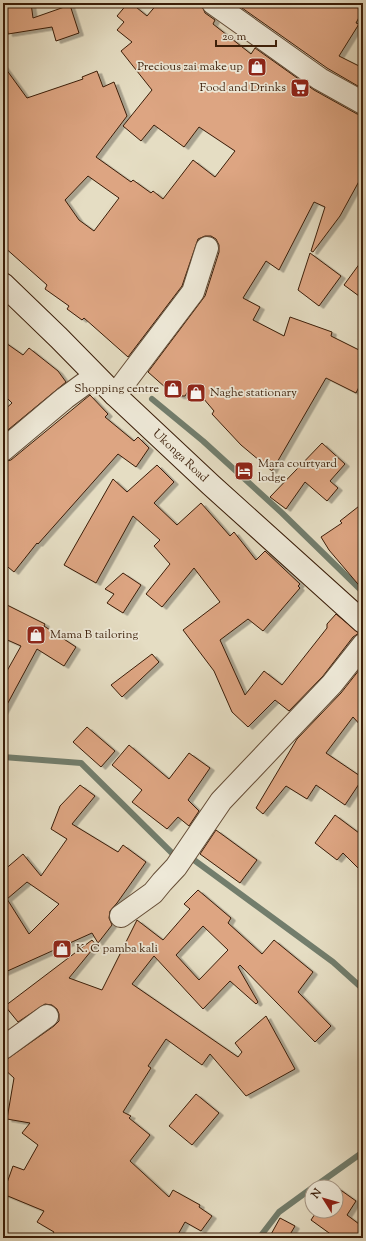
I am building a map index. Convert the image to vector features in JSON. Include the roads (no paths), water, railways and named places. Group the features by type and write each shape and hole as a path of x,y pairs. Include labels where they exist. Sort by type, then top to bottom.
{"street":[{"path":"213,3 320,79 363,102"},
{"path":"115,395 193,292 207,248"},
{"name":"Ukonga Road","path":"3,284 95,376 216,490 363,622"},
{"path":"3,450 65,398 95,376"},
{"path":"121,916 153,893 171,872 221,801 332,684 363,645"},
{"path":"3,1048 47,1016"}],"waterway":[{"path":"152,399 203,441 282,513 363,592"},
{"path":"3,757 81,763 178,858"},
{"path":"188,859 194,860 333,962 363,989"},
{"path":"325,1179 363,1152"},
{"path":"259,1238 279,1212 304,1194"}],"place":[{"name":"Precious zai make up","path":"257,67"},
{"name":"Food and Drinks","path":"300,88"},
{"name":"Shopping centre","path":"173,389"},
{"name":"Naghe stationary","path":"196,393"},
{"name":"Mara courtyard lodge","path":"244,471"},
{"name":"Mama B tailoring","path":"36,635"},
{"name":"K. C pamba kali","path":"62,949"}]}
